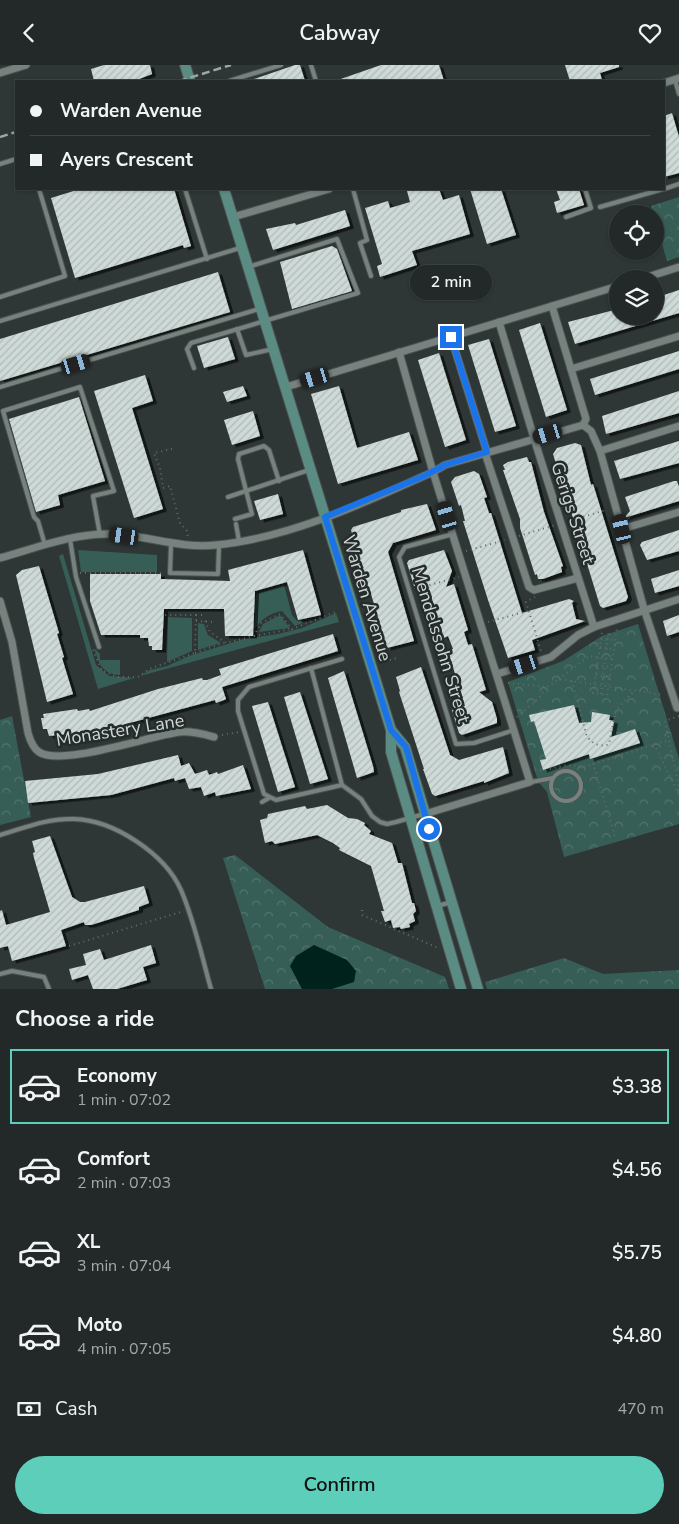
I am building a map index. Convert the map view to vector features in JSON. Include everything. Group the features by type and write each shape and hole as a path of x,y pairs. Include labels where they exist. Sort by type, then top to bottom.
{"main road":[{"path":"185,65 190,80"},
{"name":"Warden Avenue","path":"224,190 286,387 309,470 391,730 391,752 461,989"},
{"name":"Warden Avenue","path":"391,730 406,747 478,989"}],"street":[{"path":"0,73 26,65"},
{"path":"665,83 677,79"},
{"path":"233,217 326,190"},
{"path":"664,272 679,267"},
{"path":"286,387 609,289"},
{"path":"0,558 70,539 110,534 171,544 218,545 239,542 325,517 433,472 445,465 579,425 586,419 552,306"},
{"name":"Gerigs Street","path":"499,322 594,627"},
{"path":"571,369 679,336"},
{"path":"451,337 529,587 534,590 578,578"},
{"path":"399,352 433,472 530,782 425,814"},
{"path":"579,425 591,431 600,451 644,609 673,684 677,708"},
{"path":"600,451 679,426"},
{"path":"622,529 679,512"},
{"path":"497,674 550,657 578,635 594,627 679,599"},
{"name":"Monastery Lane","path":"0,601 11,639 28,733 32,745 40,753 51,757 105,750 180,732 214,737"}],"lane":[{"path":"232,80 281,65"},
{"path":"311,65 316,80"},
{"path":"677,79 679,94"},
{"path":"0,164 15,159"},
{"path":"665,188 679,184"},
{"path":"0,297 65,276 39,190"},
{"path":"186,190 207,259"},
{"path":"353,190 367,240 360,243 371,276"},
{"path":"566,217 591,208 585,190"},
{"path":"600,207 660,190"},
{"path":"194,368 188,349 191,343 358,293 337,239 248,267"},
{"path":"0,321 243,247"},
{"path":"0,387 261,309"},
{"path":"237,329 246,355 274,349"},
{"path":"45,545 38,521 34,517 2,411 80,387 114,491 93,496 100,535"},
{"path":"239,542 235,521 252,514 238,459 239,454 264,446 269,450 279,481"},
{"path":"228,497 309,470"},
{"name":"Mendelssohn Street","path":"453,534 405,547 398,557 456,744 474,743 514,730"},
{"path":"70,539 76,573 99,647"},
{"path":"171,544 170,573 218,574 218,545"},
{"path":"342,659 249,687 238,701 244,732 264,795 276,800 342,785"},
{"path":"311,668 342,785 361,799 372,815 380,822 387,824 425,814"},
{"path":"530,782 553,778 566,771 575,774 582,787 579,796 565,802 556,798 551,788 553,778"},
{"path":"262,802 269,798"},
{"path":"0,835 46,821 76,819 109,828 146,846 170,873 181,890 211,989"},
{"path":"437,906 452,902"},
{"path":"0,974 12,971 44,977 49,989"}],"path":[{"path":"172,449 154,453 160,468 164,488 170,486 180,523 187,531 190,545"},
{"path":"466,551 606,509"},
{"path":"76,573 170,573"},
{"path":"409,591 466,575"},
{"path":"536,595 534,599 526,602 542,654"},
{"path":"92,648 102,671 107,675 138,677 149,669 195,653 254,636 292,629 338,611"},
{"path":"481,624 528,611"},
{"path":"254,636 261,623 280,613 292,629"},
{"path":"164,615 203,615"},
{"path":"195,653 196,615"},
{"path":"196,621 214,622"},
{"path":"205,621 210,632 226,643"},
{"path":"603,631 594,693 607,695 617,626"},
{"path":"601,694 609,628"},
{"path":"601,639 614,640"},
{"path":"600,647 613,649"},
{"path":"517,717 539,698 547,687 589,657 612,659"},
{"path":"386,661 398,658"},
{"path":"597,665 611,667"},
{"path":"596,675 610,677"},
{"path":"559,679 664,695"},
{"path":"572,681 586,734 590,741 601,745 609,744 616,710 634,690"},
{"path":"508,683 547,687"},
{"path":"679,717 664,721 679,787"},
{"path":"214,737 244,732"},
{"path":"532,769 544,771 561,766 575,765 580,768 668,740"},
{"path":"654,744 679,795"},
{"path":"593,763 615,837"},
{"path":"69,946 187,910"},
{"path":"362,910 362,915 440,947"}],"green space":[{"path":"679,197 679,257 667,261 664,251 664,205 654,205"},
{"path":"78,550 157,555 157,572 81,572"},
{"path":"63,554 96,665 109,676 134,678 98,689 59,556"},
{"path":"284,585 292,615 297,621 305,622 295,626 282,611 266,617 254,630 256,594"},
{"path":"336,613 339,622 140,676 150,670 167,666 189,656 244,639 302,628"},
{"path":"280,615 290,628 259,632 263,624"},
{"path":"168,617 192,618 192,651 167,662"},
{"path":"198,623 204,624 208,635 221,643 198,650"},
{"path":"638,624 679,759 679,824 564,857 547,792 538,781 508,682 563,661 602,636"},
{"path":"94,648 100,654 100,660 120,660 120,675 109,673 102,667"},
{"path":"12,716 31,817 0,825 0,720"},
{"path":"235,855 328,927 445,977 449,989 265,989 223,858"},
{"path":"564,958 603,974 679,970 679,989 487,989 485,982"}],"shaded area":[{"path":"314,945 347,960 356,971 354,982 332,989 302,989 290,966 296,956"}],"building":[{"path":"104,65 150,65 152,74 137,80 94,80 91,69"},
{"path":"300,65 305,80 251,80"},
{"path":"381,65 439,65 444,80 338,80"},
{"path":"565,65 619,65 619,67 600,73 602,80 570,80"},
{"path":"672,113 679,137 679,173 665,177 665,116"},
{"path":"77,190 174,190 191,246 184,248 183,245 75,278 51,198"},
{"path":"439,190 443,200 459,195 470,234 412,251 417,265 380,277 377,266 382,264 365,208 388,201 390,208 410,202 407,191"},
{"path":"470,190 501,190 516,235 487,244"},
{"path":"556,190 579,190 584,205 557,213 554,202 560,200"},
{"path":"345,210 350,226 273,250 266,229 295,223 296,225"},
{"path":"332,246 337,249 352,291 292,309 280,262"},
{"path":"218,272 230,312 0,381 0,339"},
{"path":"679,290 679,313 664,317 664,295"},
{"path":"609,311 609,325 639,325 575,344 568,322"},
{"path":"540,323 567,410 546,417 519,330"},
{"path":"228,337 235,359 204,368 197,346"},
{"path":"489,339 516,426 495,432 468,345"},
{"path":"679,351 679,369 595,395 590,379"},
{"path":"439,353 466,440 445,447 418,360"},
{"path":"145,375 153,401 132,408 163,509 134,518 94,391"},
{"path":"243,386 247,396 227,402 223,392"},
{"path":"339,386 357,448 409,432 418,460 338,484 311,394"},
{"path":"679,391 679,413 606,434 602,416"},
{"path":"79,397 105,481 58,495 60,505 36,512 9,419"},
{"path":"253,411 260,436 232,445 224,420"},
{"path":"679,441 679,463 620,479 614,461"},
{"path":"575,443 581,445 591,485 593,484 628,597 626,601 603,608 600,606 565,492 567,492 563,476 560,477 553,454 557,448"},
{"path":"527,457 529,462 531,462 544,512 563,566 561,567 562,572 543,579 538,579 537,574 535,575 520,528 520,519 503,470 505,470 503,465 508,462"},
{"path":"474,471 479,474 487,497 484,498 489,513 491,513 522,613 569,599 574,601 572,603 576,619 585,621 532,640 535,650 508,658 463,521 465,521 461,505 459,506 451,482 455,477"},
{"path":"677,481 679,487 679,501 624,518 630,511 625,497"},
{"path":"278,494 283,514 260,520 254,501"},
{"path":"427,504 436,530 393,543 388,552 414,641 387,648 371,594 369,595 351,530 353,527 401,512 401,510"},
{"path":"679,530 679,551 647,560 640,545 642,542"},
{"path":"303,550 321,615 298,620 287,582 255,591 253,636 225,636 224,609 164,609 162,650 152,650 152,646 149,646 148,638 140,638 140,635 101,635 90,601 90,574 161,574 161,579 230,581 228,570"},
{"path":"444,550 452,571 446,587 454,584 468,630 464,632 468,645 472,644 486,690 479,692 492,702 497,719 497,723 462,735 459,733 452,710 465,706 448,651 453,649 448,636 444,638 427,583 414,586 407,563 409,560"},
{"path":"39,566 59,633 57,634 64,657 62,658 73,694 47,702 16,575 22,570"},
{"path":"679,570 679,586 655,593 651,579"},
{"path":"679,615 679,632 667,636 663,621"},
{"path":"333,634 338,651 222,687 226,699 216,703 215,700 100,731 49,736 47,729 43,729 41,718 44,718 43,714 77,709 78,711 89,709 90,711 158,689 202,678 207,680 221,675 219,669"},
{"path":"421,667 450,755 459,760 503,747 509,773 484,783 484,781 435,796 432,794 399,692 396,677"},
{"path":"344,671 374,772 357,778 328,678"},
{"path":"300,692 328,779 310,784 284,697"},
{"path":"268,702 295,787 278,792 252,706"},
{"path":"574,705 579,723 591,722 592,712 610,715 609,720 614,721 611,737 635,729 640,743 590,759 589,754 543,770 540,760 546,759 534,721 531,722 529,715"},
{"path":"178,755 181,766 189,763 195,774 207,770 209,775 217,772 218,774 243,765 251,789 216,796 215,792 204,796 201,787 189,789 185,778 175,781 174,778 111,795 28,803 25,781 98,774"},
{"path":"327,805 348,818 357,819 365,823 364,825 371,831 369,834 392,843 398,863 402,863 412,903 414,903 416,911 413,914 415,921 409,924 410,927 393,928 391,920 385,922 381,911 384,911 371,866 339,850 340,848 333,843 317,835 275,844 272,841 265,843 260,820 267,818 268,814 305,806 307,809"},
{"path":"50,836 72,897 80,902 85,902 144,886 149,903 139,907 139,910 91,925 85,925 84,922 61,930 66,946 12,961 8,946 0,948 0,911 2,910 6,925 50,912 34,858 33,853 35,852 32,841"},
{"path":"151,945 156,963 143,967 147,980 117,989 93,989 88,975 72,980 69,969 86,965 83,954 100,949 104,960"}],"railway":[{"path":"182,80 231,65"},
{"path":"0,137 15,132"}],"route":[{"path":"429,829 406,747 391,730 325,517 424,476 445,465 487,452 451,337"}]}
